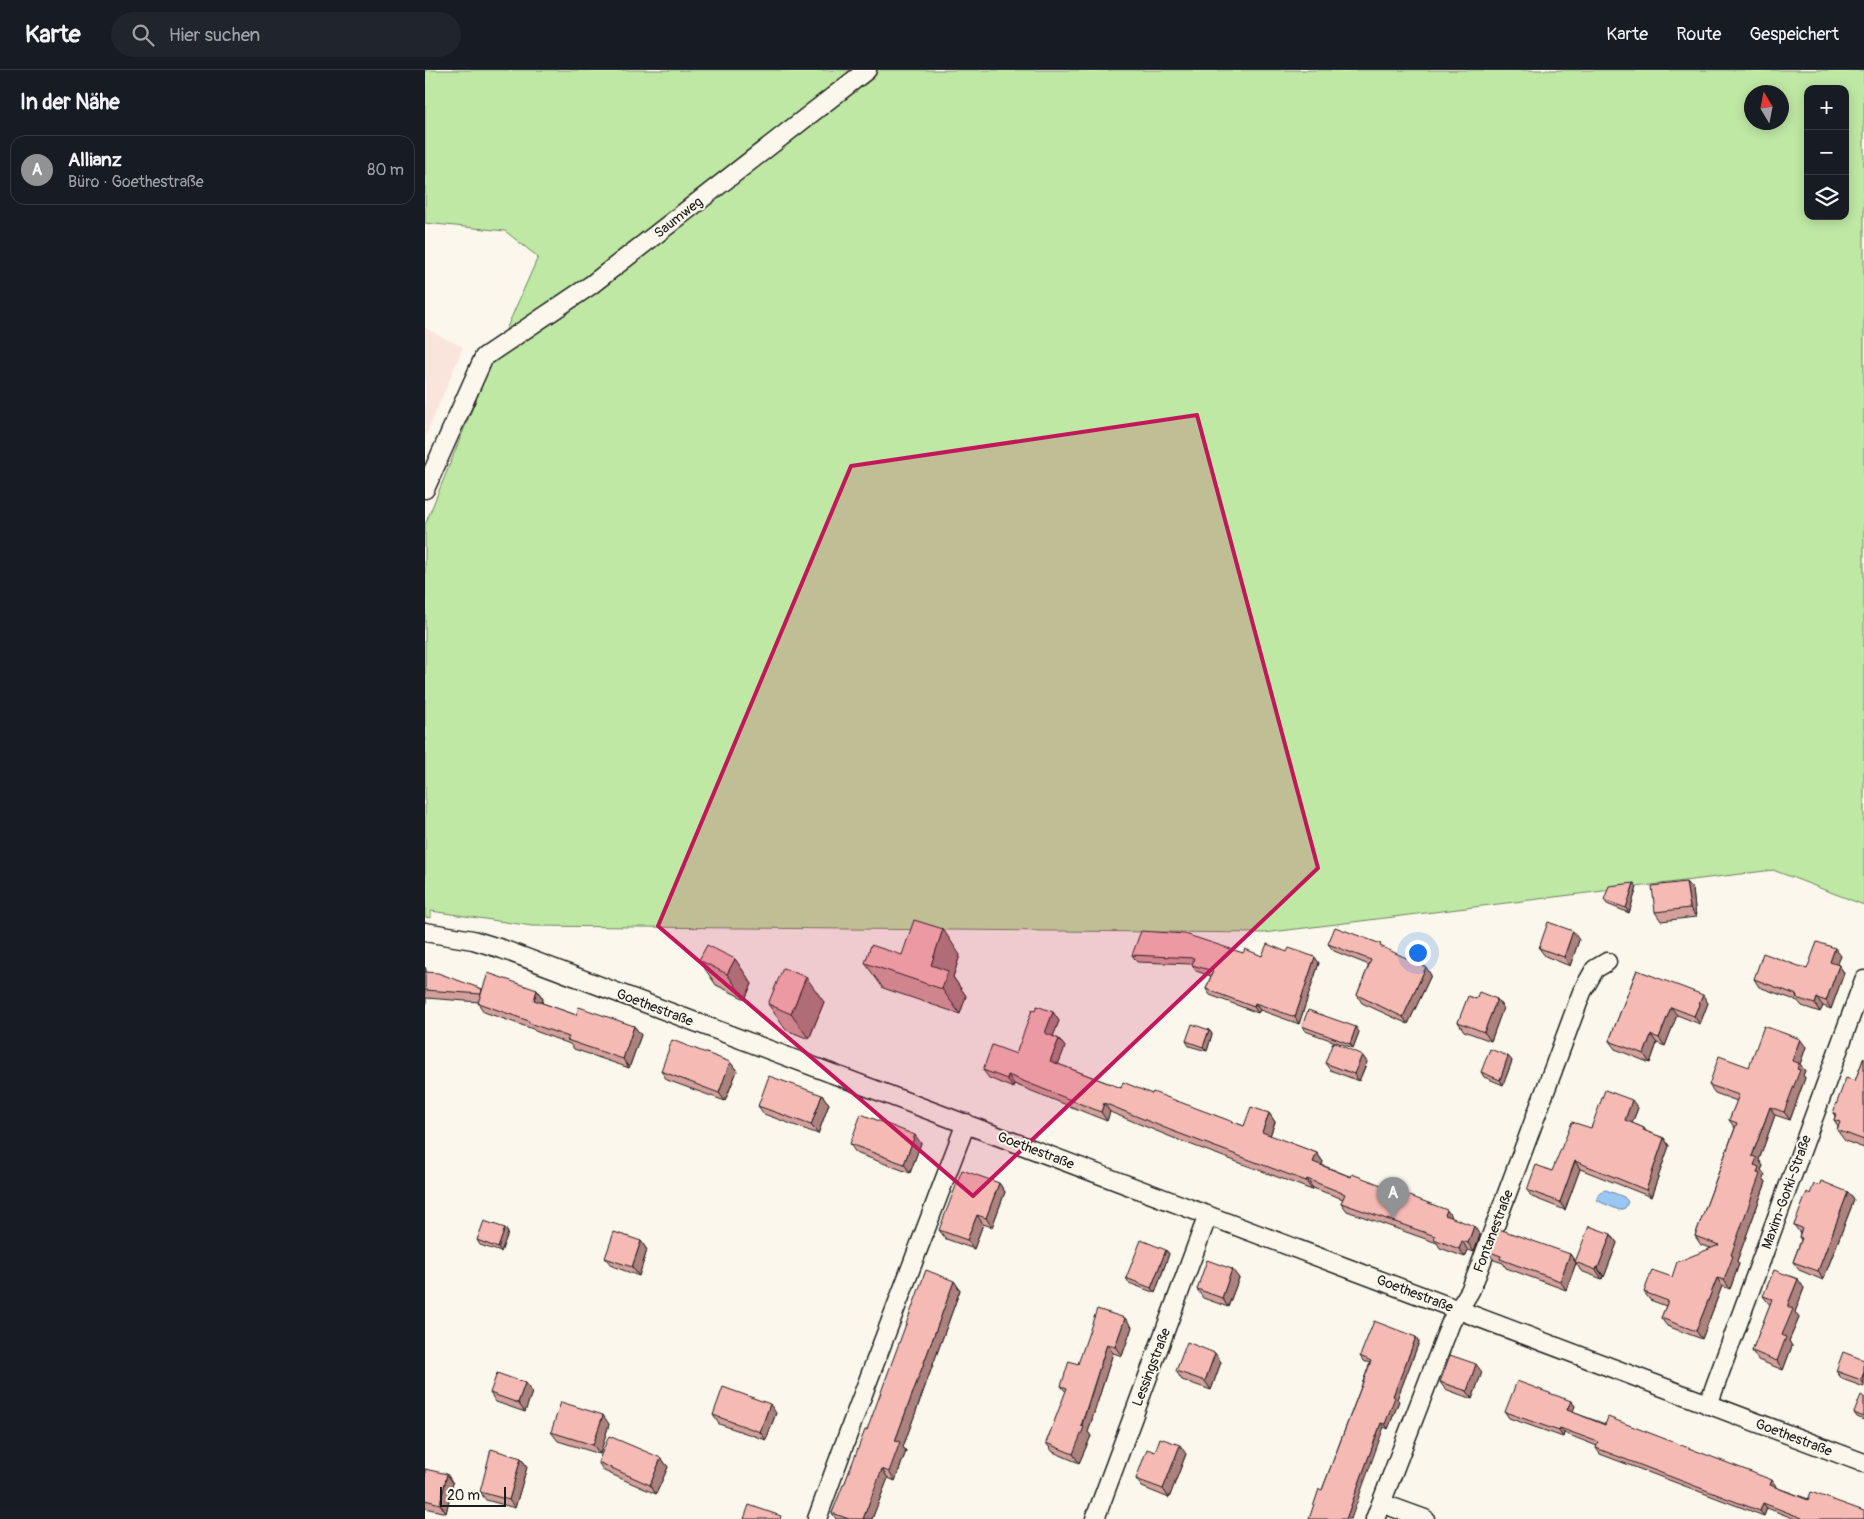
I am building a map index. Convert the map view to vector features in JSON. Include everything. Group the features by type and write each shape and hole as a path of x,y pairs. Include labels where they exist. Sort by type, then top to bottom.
{"street":[{"name":"Saumweg","path":"425,489 484,357 591,285 867,70"},
{"name":"Goethestraße","path":"425,932 473,940 502,949 1864,1463"},
{"name":"Fontanestraße","path":"1425,1519 1378,1511 1443,1340 1458,1309 1470,1291 1477,1274 1582,992 1595,970 1607,962"},
{"name":"Maxim-Gorki-Straße","path":"1708,1405 1864,980"},
{"path":"817,1519 966,1124"},
{"name":"Lessingstraße","path":"1095,1519 1208,1215"}],"highlighted area":[{"path":"1197,415 1318,868 973,1196 658,926 851,466"}],"shaded area":[{"path":"425,328 463,347 425,438"}],"green space":[{"path":"425,70 1864,70 1864,905 1773,870 1264,933 532,926 431,911 431,918 425,917 425,525 486,375 538,257 505,231 425,223"}],"water":[{"path":"1606,1190 1624,1197 1628,1202 1625,1208 1619,1210 1598,1201 1597,1198 1600,1192"}],"building":[{"path":"1686,882 1690,908 1655,912 1652,886"},
{"path":"1634,883 1626,908 1604,900 1609,886"},
{"path":"914,920 943,929 931,965 948,971 942,989 865,963 871,945 902,955"},
{"path":"1548,922 1573,931 1564,957 1539,948"},
{"path":"1335,927 1381,944 1380,946 1426,967 1403,1017 1357,995 1371,960 1328,944"},
{"path":"1141,931 1185,934 1243,953 1245,949 1262,956 1267,944 1287,952 1289,948 1315,957 1295,1017 1255,1003 1254,1007 1206,989 1213,971 1192,965 1194,958 1132,955"},
{"path":"1817,942 1835,948 1830,962 1839,965 1826,1001 1817,998 1815,1004 1796,998 1797,995 1754,979 1763,953 1807,969"},
{"path":"707,945 735,959 727,974 699,960"},
{"path":"783,968 806,977 791,1014 768,1004"},
{"path":"1637,970 1703,995 1694,1016 1671,1007 1659,1038 1651,1035 1644,1054 1609,1041"},
{"path":"425,972 438,973 482,989 481,994 425,990"},
{"path":"488,973 537,990 534,1000 576,1015 579,1007 634,1026 623,1059 567,1040 569,1037 478,1003"},
{"path":"1479,992 1497,999 1484,1032 1458,1022 1468,996 1476,999"},
{"path":"1037,1006 1053,1012 1045,1033 1059,1039 1050,1061 1121,1088 1123,1082 1152,1094 1153,1092 1244,1126 1251,1107 1269,1113 1262,1132 1317,1153 1313,1162 1351,1177 1352,1174 1447,1210 1445,1215 1474,1226 1468,1243 1462,1241 1459,1249 1434,1239 1435,1236 1341,1203 1345,1194 1170,1130 1104,1103 1101,1112 1008,1075 1007,1079 983,1070 992,1045 1016,1054 1032,1010 1035,1011"},
{"path":"1308,1010 1356,1027 1350,1044 1302,1026"},
{"path":"1192,1024 1209,1030 1203,1047 1186,1041"},
{"path":"1764,1026 1800,1039 1792,1061 1799,1063 1797,1069 1800,1070 1784,1112 1770,1107 1752,1156 1757,1158 1754,1165 1759,1167 1757,1173 1760,1174 1731,1255 1733,1256 1724,1280 1717,1278 1696,1331 1661,1318 1668,1301 1644,1292 1652,1270 1672,1277 1677,1262 1719,1245 1695,1236 1737,1123 1729,1120 1739,1095 1709,1085 1719,1056 1749,1067"},
{"path":"672,1040 730,1062 719,1093 661,1071"},
{"path":"1333,1042 1362,1055 1354,1074 1325,1063"},
{"path":"1490,1049 1508,1056 1500,1080 1481,1072"},
{"path":"1864,1057 1864,1140 1837,1130 1840,1122 1834,1120 1836,1114 1833,1113 1846,1078 1855,1081"},
{"path":"769,1076 822,1095 811,1125 758,1106"},
{"path":"1605,1090 1632,1100 1625,1120 1644,1128 1643,1130 1664,1138 1646,1190 1575,1161 1560,1202 1527,1190 1536,1165 1552,1171 1572,1122 1591,1128"},
{"path":"861,1114 915,1135 904,1164 850,1144"},
{"path":"962,1170 999,1183 986,1218 977,1215 967,1240 939,1230"},
{"path":"1821,1181 1848,1192 1818,1271 1793,1262 1802,1238 1799,1237 1802,1228 1794,1225 1807,1192 1810,1194 1814,1184 1819,1186"},
{"path":"484,1221 505,1228 498,1248 477,1240"},
{"path":"1589,1226 1611,1234 1596,1270 1575,1262"},
{"path":"1499,1229 1570,1254 1560,1281 1500,1259 1501,1256 1487,1251 1494,1233 1497,1234"},
{"path":"614,1232 641,1241 632,1267 605,1258"},
{"path":"1141,1240 1166,1250 1151,1288 1126,1278"},
{"path":"1207,1260 1232,1269 1222,1298 1197,1289"},
{"path":"926,1270 954,1281 895,1441 900,1442 889,1472 882,1469 863,1519 849,1519 832,1513 865,1430 867,1430"},
{"path":"1774,1270 1798,1279 1788,1304 1788,1307 1793,1309 1782,1335 1786,1337 1777,1361 1752,1351 1772,1299 1763,1296"},
{"path":"1097,1309 1125,1318 1115,1347 1107,1344 1081,1426 1084,1427 1073,1454 1046,1443 1067,1388 1061,1386 1069,1361 1078,1364"},
{"path":"1374,1321 1416,1337 1393,1396 1395,1397 1385,1424 1381,1423 1346,1519 1309,1519 1319,1489 1322,1490 1371,1361 1360,1356"},
{"path":"1187,1342 1215,1353 1205,1381 1176,1371"},
{"path":"1843,1352 1864,1360 1864,1372 1861,1380 1836,1371"},
{"path":"1450,1355 1476,1364 1467,1391 1440,1382"},
{"path":"497,1373 525,1383 518,1403 490,1393"},
{"path":"1517,1381 1571,1401 1567,1410 1605,1425 1608,1417 1772,1480 1770,1485 1808,1500 1811,1492 1864,1511 1864,1519 1801,1519 1763,1503 1760,1511 1596,1448 1598,1442 1560,1428 1559,1431 1505,1412"},
{"path":"723,1387 770,1404 760,1432 713,1415"},
{"path":"1861,1395 1864,1397 1864,1417 1854,1413"},
{"path":"561,1402 603,1415 593,1445 551,1432"},
{"path":"609,1436 661,1458 650,1485 598,1462"},
{"path":"1160,1438 1180,1445 1163,1489 1136,1479 1147,1449 1155,1452"},
{"path":"491,1449 521,1458 509,1500 480,1492"},
{"path":"425,1469 447,1474 440,1504 425,1500"},
{"path":"749,1505 781,1516 780,1519 744,1519"}],"place":[{"name":"Allianz","path":"1393,1218"}]}
